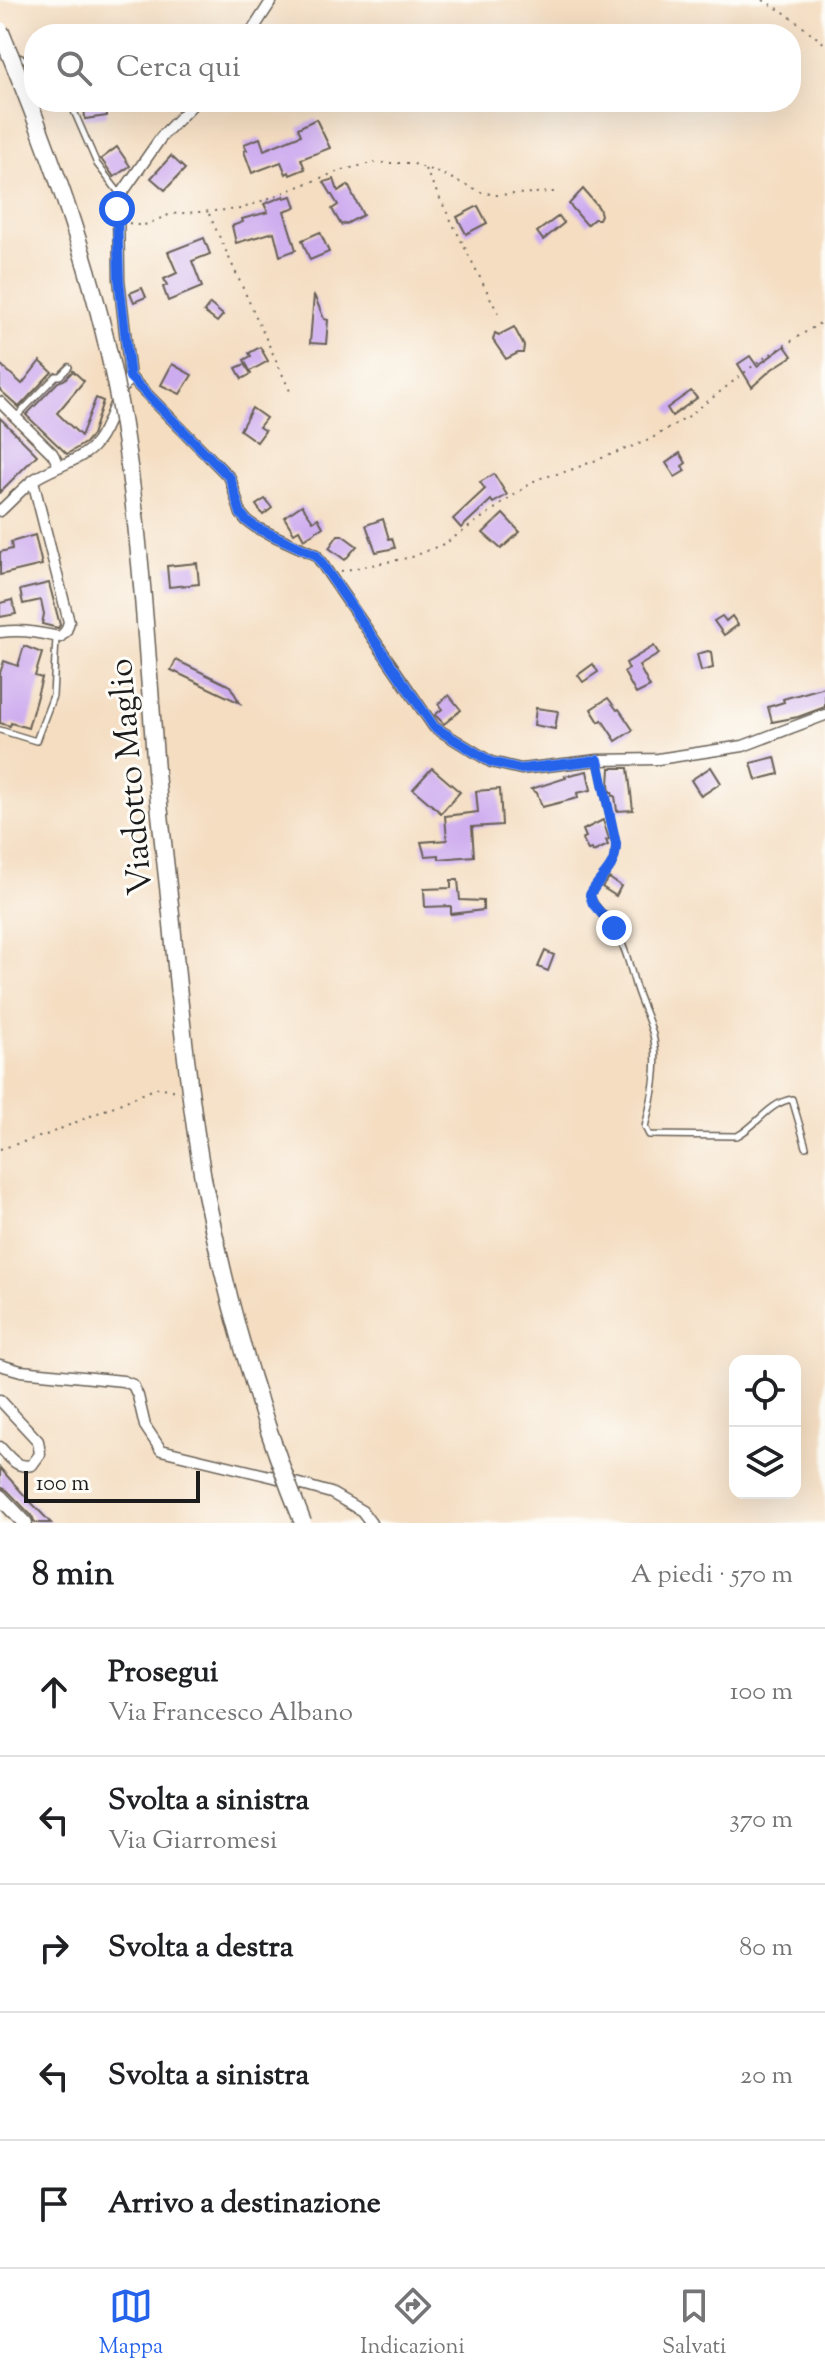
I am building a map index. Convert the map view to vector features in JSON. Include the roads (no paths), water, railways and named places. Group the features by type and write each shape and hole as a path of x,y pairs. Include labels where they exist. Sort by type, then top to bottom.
{"main road":[{"name":"Viadotto Maglio","path":"0,30 24,88"},
{"name":"Viadotto Maglio","path":"34,112 105,331 122,418 148,639 156,773 182,1031 204,1184 260,1409 303,1523"},
{"path":"0,1497 25,1523"}],"street":[{"path":"256,24 272,0"},
{"path":"185,112 162,136 120,194 117,217 119,279 130,377 230,478 241,514 247,521 316,555 434,727 491,762 521,769 598,760 658,759 743,746 825,715"},
{"path":"0,511 33,481 95,446 119,390 130,377"},
{"path":"0,402 52,453 59,465"},
{"path":"0,632 33,630 56,637 64,635 69,622 33,481"},
{"path":"0,1365 21,1371 123,1381 133,1385 145,1426 161,1450 331,1493 362,1511 371,1523"},
{"path":"0,1400 38,1441 40,1454 32,1465 22,1467 0,1447"}],"lane":[{"path":"0,52 24,60"},
{"path":"74,112 97,164 120,194"},
{"path":"16,418 56,376 69,367"},
{"path":"0,730 36,741 53,696 56,637"},
{"path":"598,760 616,857 590,895 593,904 614,928 627,954 653,1034 656,1052 645,1127 649,1135 737,1136 777,1104 792,1099 806,1147"}]}
